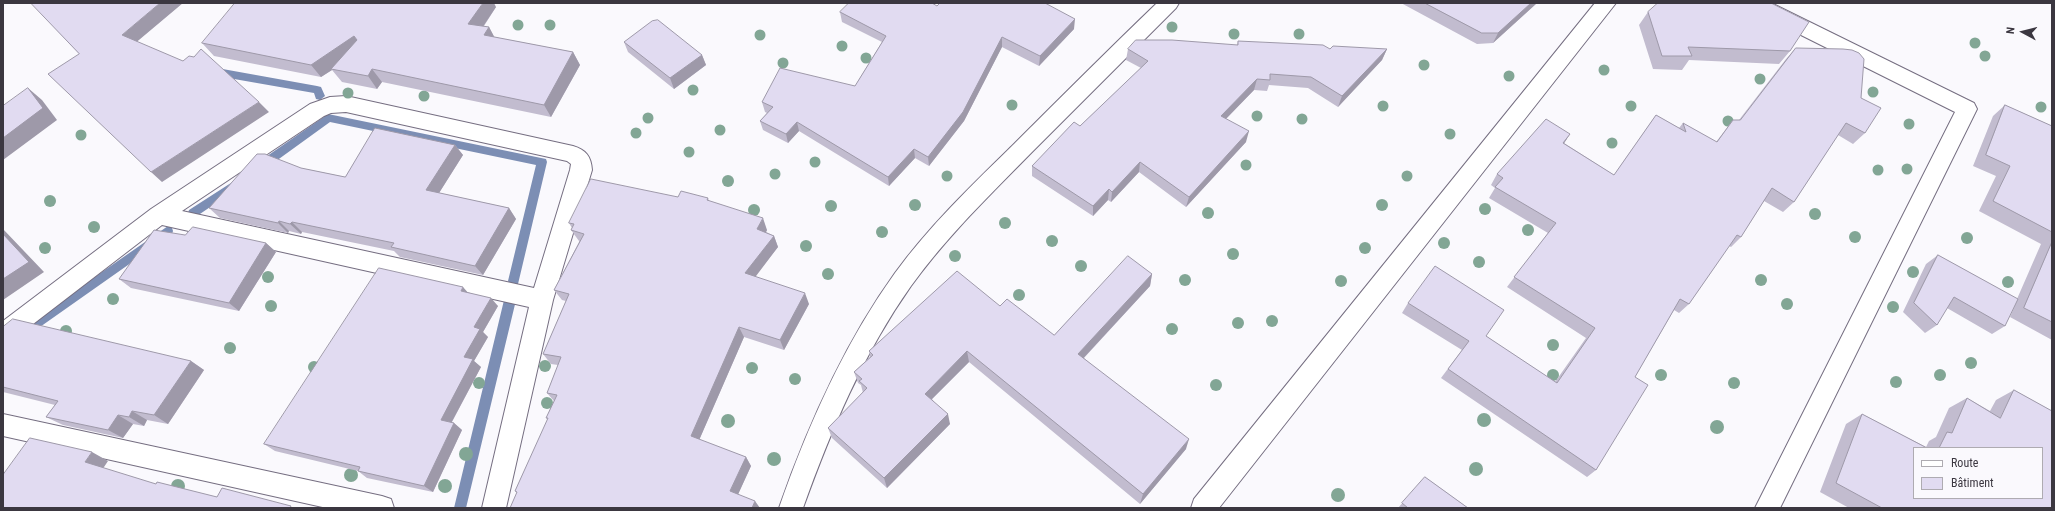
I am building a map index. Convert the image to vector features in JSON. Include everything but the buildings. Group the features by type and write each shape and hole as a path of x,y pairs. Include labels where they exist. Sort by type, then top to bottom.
{"street":[{"path":"791,508 810,453 841,383 890,300 926,251 972,199 1169,3"},
{"path":"1204,508 1606,3"},
{"path":"1754,3 1968,109 1767,508"},
{"path":"3,334 159,215 317,110 330,105 346,104 574,154 581,160 581,170 542,300 494,508"},
{"path":"159,215 542,300"},
{"path":"3,425 382,508"}],"waterway":[{"path":"217,72 317,90 320,96"},
{"path":"261,166 328,118 542,162 514,281"},
{"path":"193,213 234,185"},
{"path":"3,348 168,231"},
{"path":"460,508 511,296"}]}
